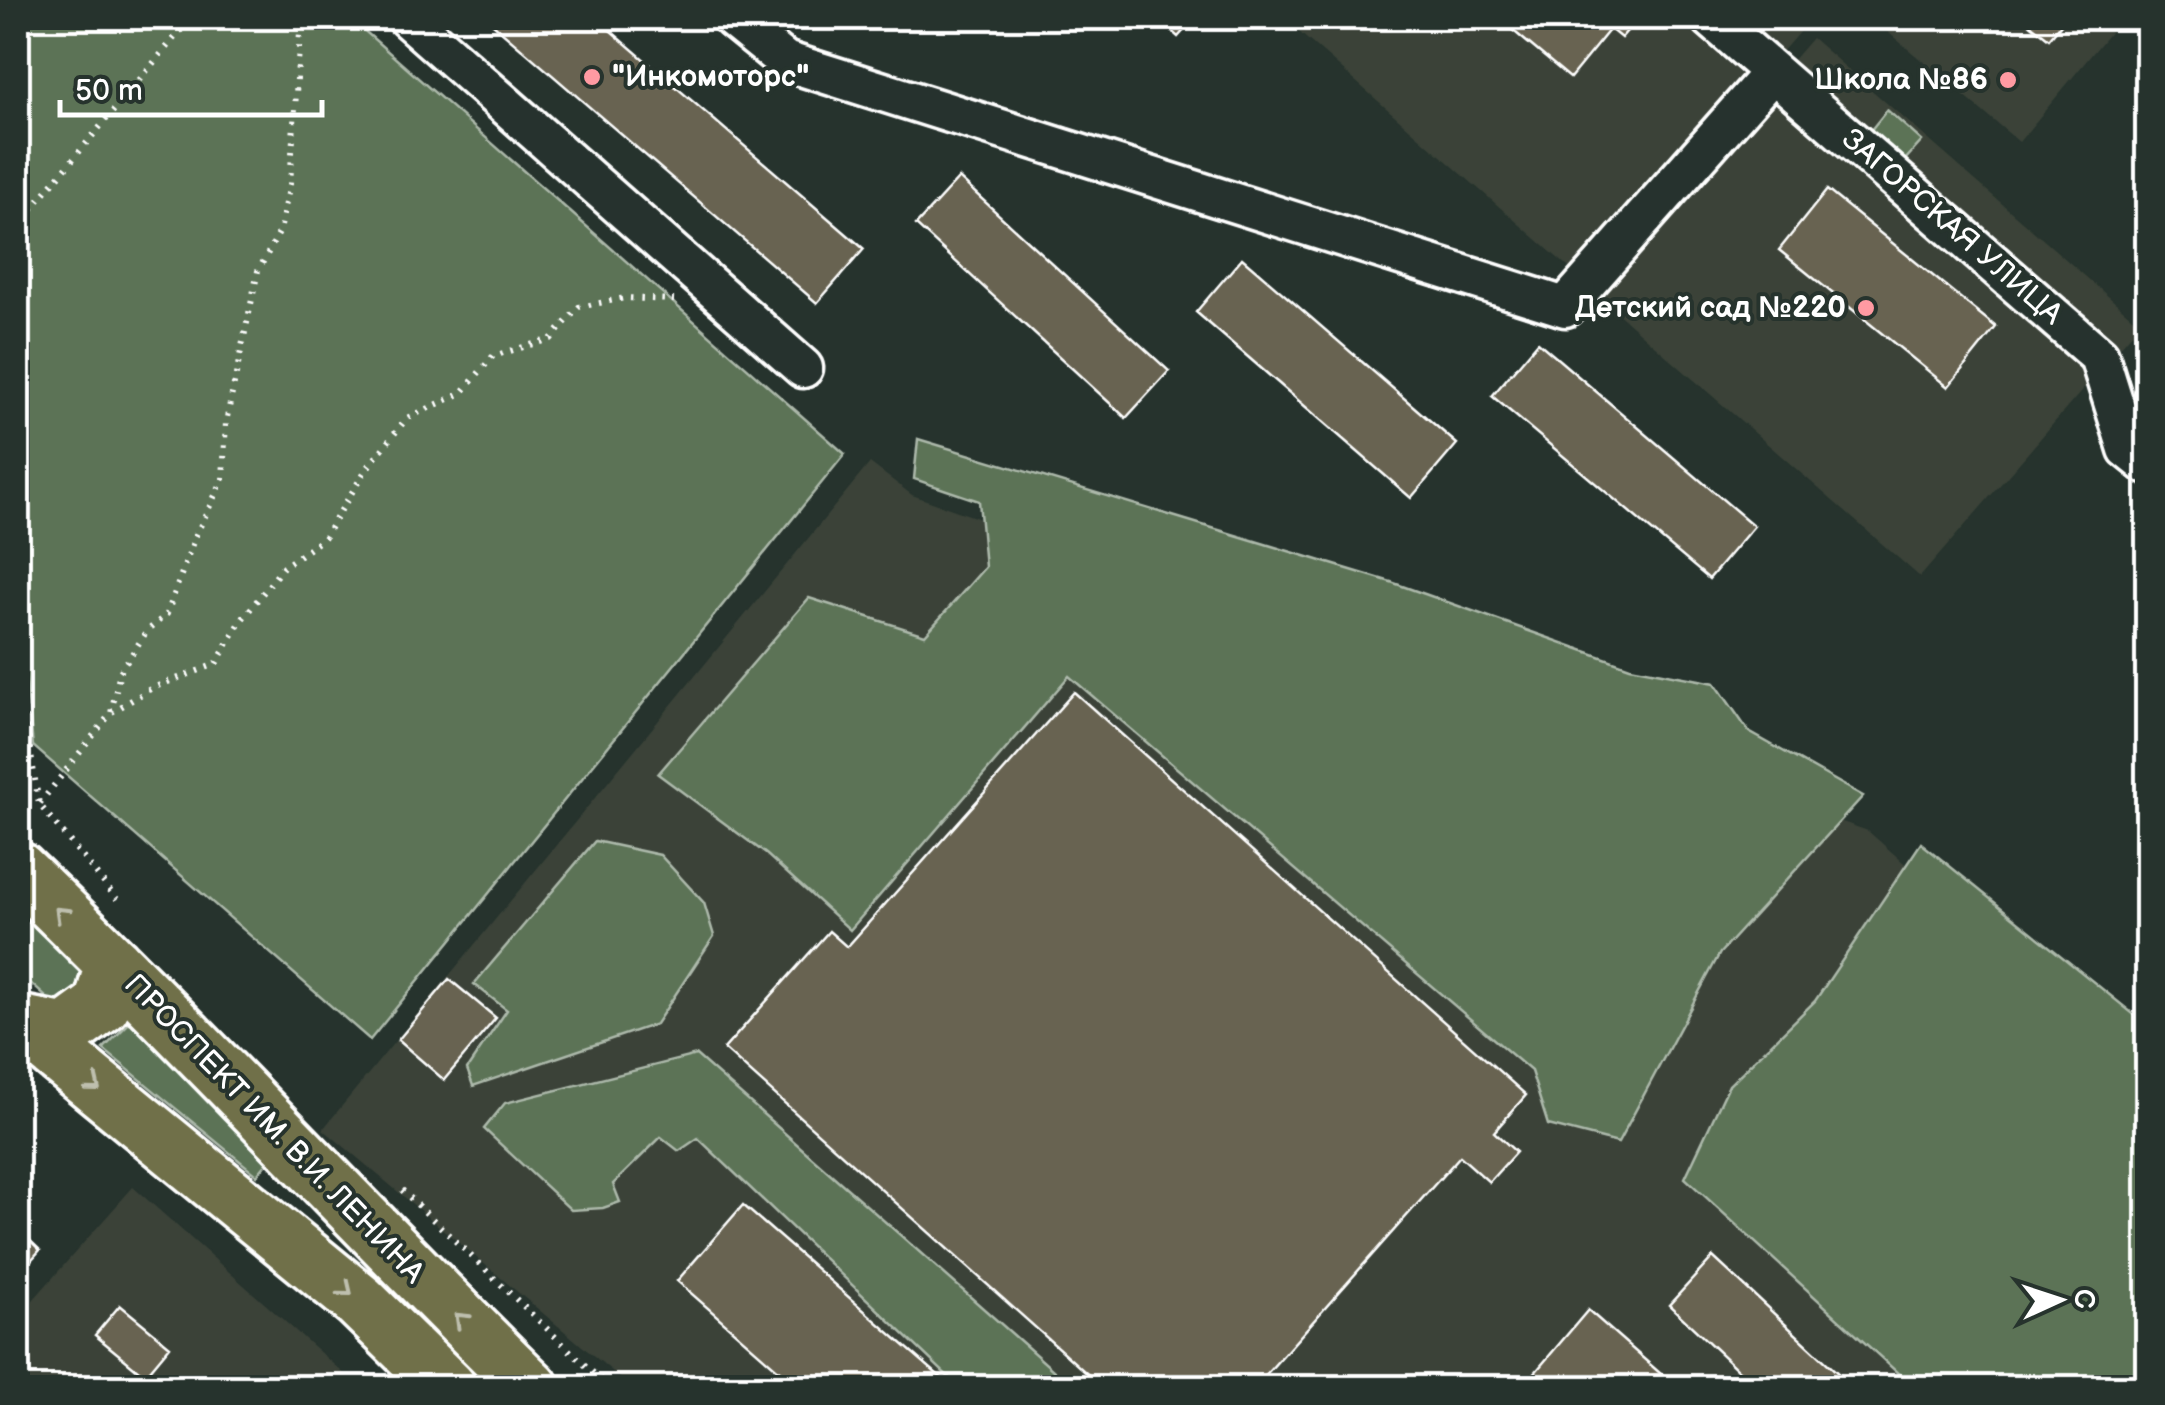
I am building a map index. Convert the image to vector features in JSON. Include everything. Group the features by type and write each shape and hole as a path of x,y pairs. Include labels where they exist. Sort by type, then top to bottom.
{"main road":[{"name":"ПРОСПЕКТ ИМ. В.И. ЛЕНИНА","path":"18,870 530,1388"},
{"path":"18,1023 65,1032 102,1005 113,963"},
{"name":"ПРОСПЕКТ ИМ. В.И. ЛЕНИНА","path":"18,1023 358,1301 448,1388"}],"street":[{"path":"406,18 803,368"},
{"path":"732,18 785,61 1565,307 1774,72"},
{"name":"ЗАГОРСКАЯ УЛИЦА","path":"1711,18 2099,356 2128,449 2148,465"}],"path":[{"path":"18,225 192,18"},
{"path":"111,713 120,672 147,631 166,614 194,539 224,479 226,422 258,271 280,231 290,184 301,18"},
{"path":"39,804 111,713 152,688 216,664 282,567 324,538 365,470 407,418 462,393 493,356 551,339 579,308 625,298 683,301"},
{"path":"18,675 39,804 127,910"},
{"path":"396,1184 609,1388"}],"shaded area":[{"name":"Детский сад №220","path":"1283,18 1786,18 1801,30 1583,280"},
{"name":"Школа №86","path":"1871,18 2122,18 2019,142"},
{"name":"Детский сад №220","path":"1812,38 2140,324 1920,577 1592,291"},
{"path":"870,463 912,495 1868,831 2147,1078 2147,1387 631,1387 323,1129"},
{"path":"133,1187 359,1387 18,1388 18,1317"}],"green space":[{"path":"18,18 350,18 845,454 370,1040 33,746 18,606"},
{"path":"1887,110 1922,141 1904,161 1870,131"},
{"path":"918,439 1391,582 1630,667 1715,683 1749,732 1863,796 1720,953 1618,1143 1548,1125 1531,1071 1069,676 850,930 766,854 658,774 809,598 925,635 985,567 979,501 914,479"},
{"path":"595,841 660,855 704,903 714,936 656,1024 473,1086 467,1069 507,1010 474,984"},
{"path":"1921,843 2147,1025 2147,1387 2023,1381 2016,1387 1913,1387 1685,1178 1729,1085 1815,1001"},
{"path":"18,903 78,962 85,981 68,1007 48,999 18,972"},
{"path":"133,1019 267,1163 257,1175 103,1049"},
{"path":"696,1055 1072,1387 959,1387 698,1138 679,1151 661,1137 613,1184 620,1202 603,1208 571,1210 484,1129 505,1103"}],"building":[{"path":"486,18 596,18 864,249 817,303"},
{"path":"1157,18 1195,18 1178,37"},
{"path":"1498,18 1638,18 1621,38 1610,29 1570,78"},
{"path":"2023,18 2066,18 2049,39"},
{"path":"959,178 1169,371 1126,418 916,225"},
{"path":"1827,190 1996,327 1948,387 1779,250"},
{"path":"1242,258 1457,444 1411,498 1196,312"},
{"path":"1538,342 1754,526 1709,579 1492,396"},
{"path":"1074,692 1526,1095 1494,1132 1516,1152 1489,1182 1460,1156 1254,1388 1103,1388 724,1049 829,931 847,947"},
{"path":"449,979 496,1018 444,1080 398,1040"},
{"path":"743,1205 953,1388 799,1388 677,1281"},
{"path":"18,1229 40,1250 18,1275"},
{"path":"1713,1257 1854,1388 1757,1388 1669,1305"},
{"path":"120,1305 170,1346 145,1376 95,1335"},
{"path":"1588,1310 1677,1388 1522,1388"}],"place":[{"name":"\"Инкомоторс\"","path":"592,77"},
{"name":"Школа №86","path":"2008,80"},
{"name":"Детский сад №220","path":"1866,308"}]}
